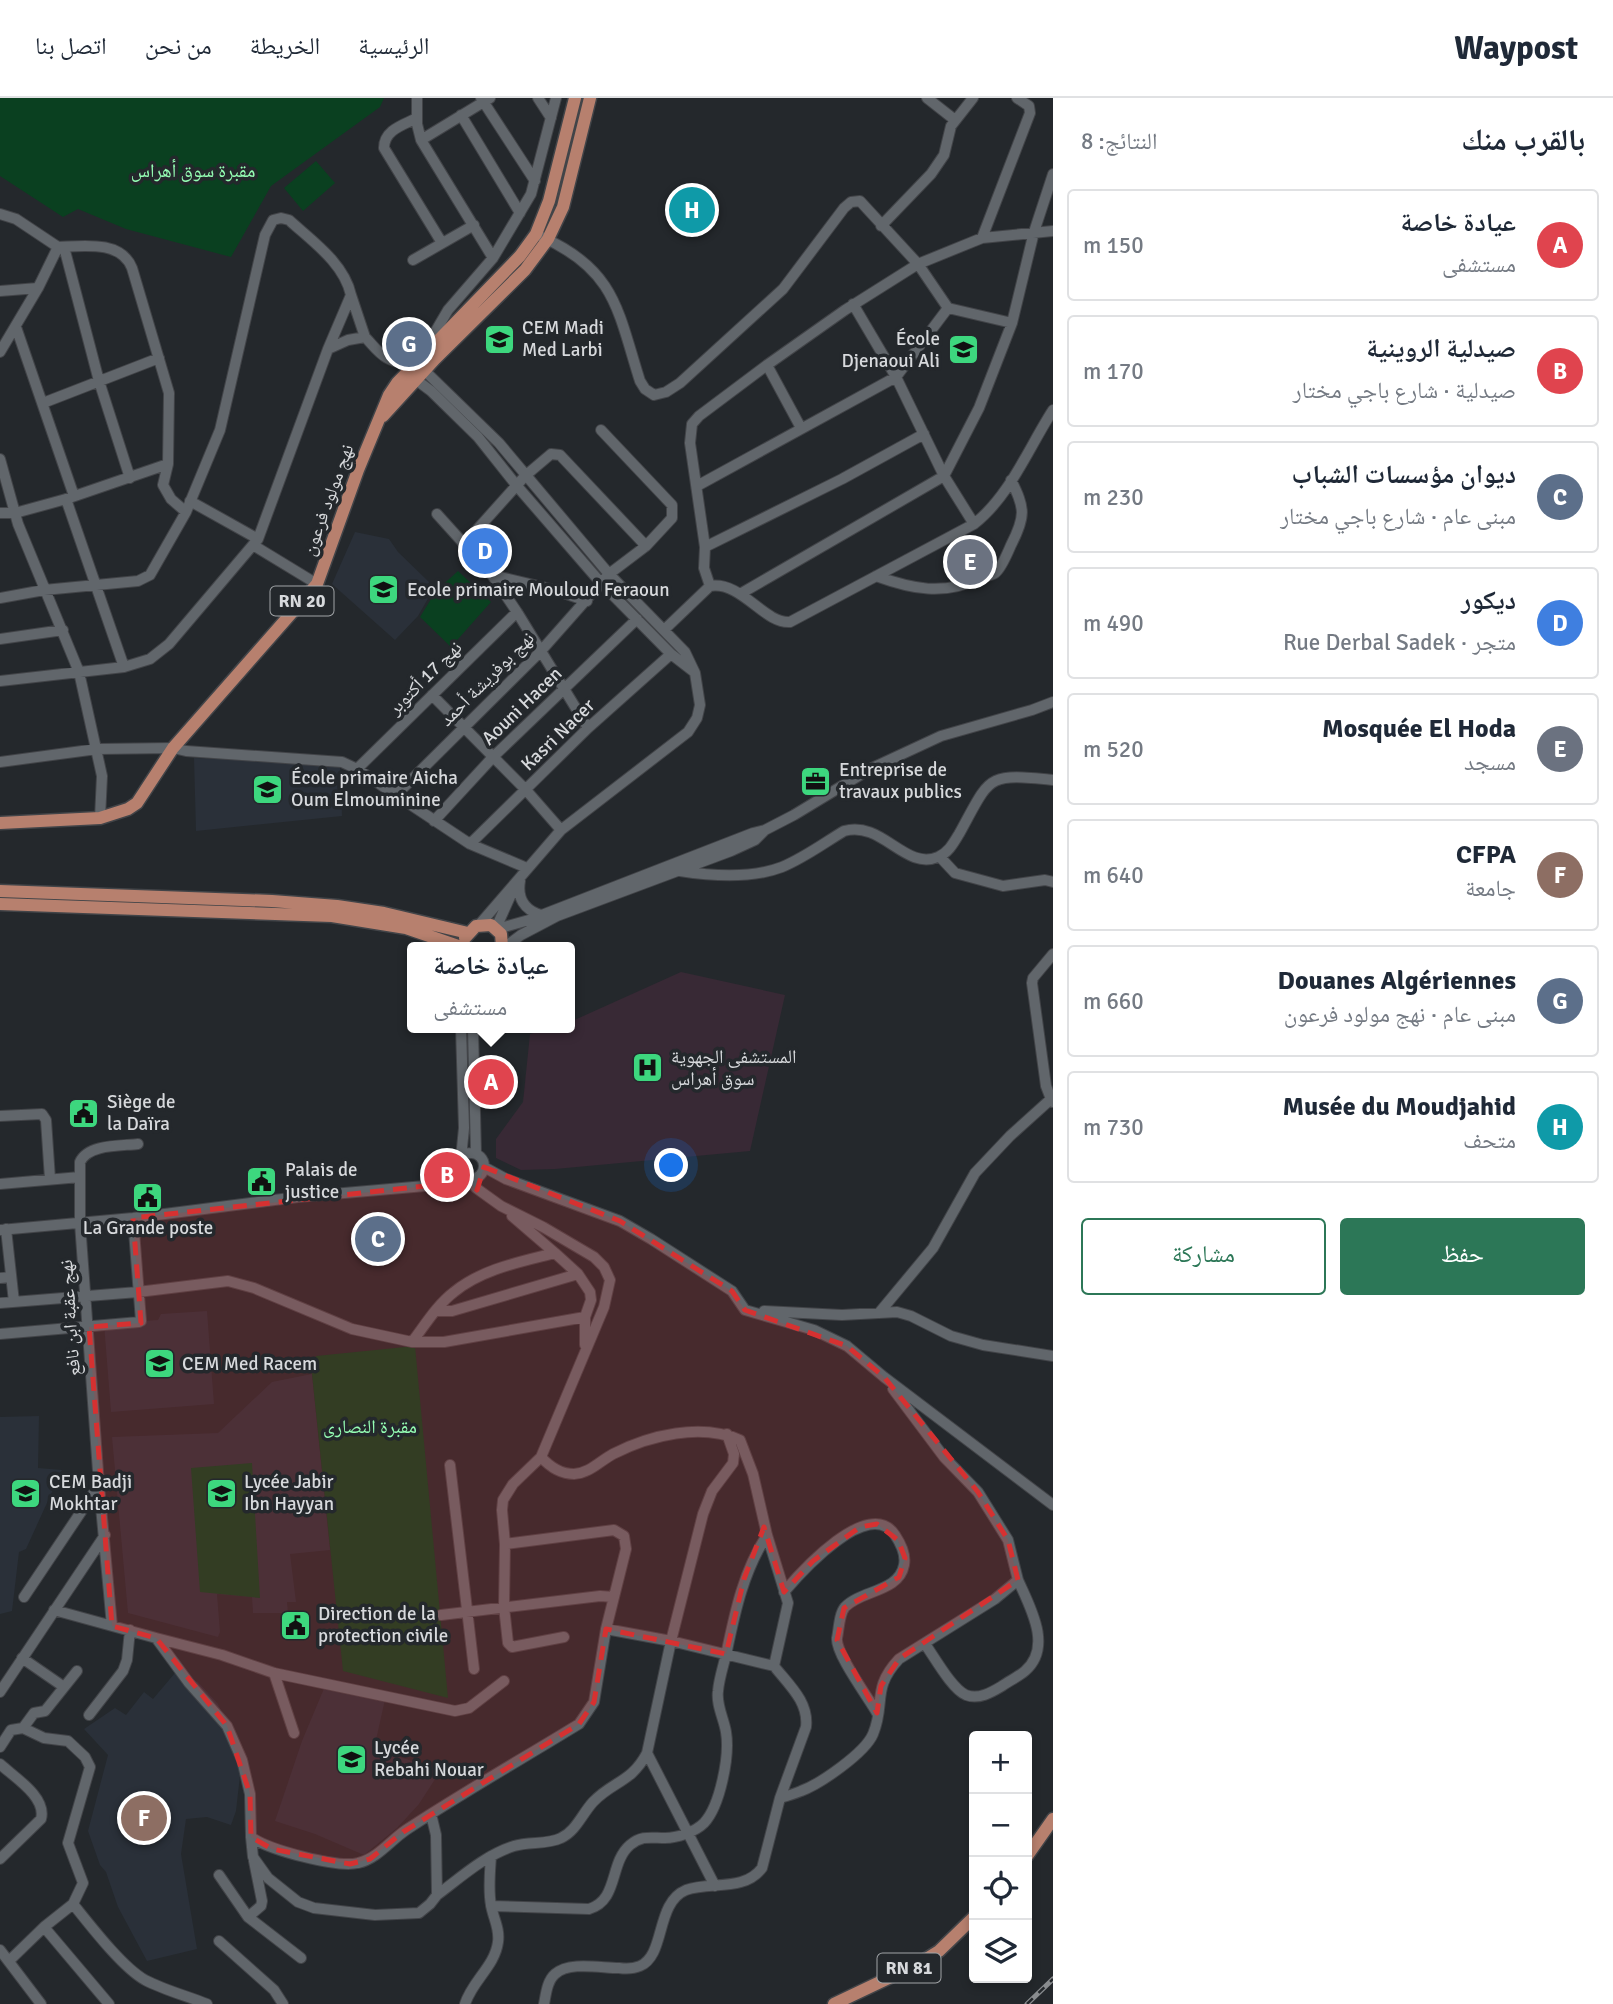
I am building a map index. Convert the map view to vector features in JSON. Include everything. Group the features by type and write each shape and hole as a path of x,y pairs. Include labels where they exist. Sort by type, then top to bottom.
{"main road":[{"name":"RN 20","path":"542,237 575,98"},
{"name":"RN 20","path":"414,367 520,256 542,237 563,207 590,98"},
{"name":"نهج مولود فرعون","path":"173,748 317,584 389,395 414,367"},
{"name":"RN 20","path":"0,823 100,818 128,809 137,803 173,748"},
{"path":"0,891 261,900 337,906 373,910 468,933"},
{"path":"0,904 332,916 406,928 448,942"},
{"path":"465,942 468,933 485,924 496,929 503,942"},
{"path":"1032,1849 1053,1819"},
{"name":"RN 81","path":"834,2004 918,1964 939,1951 971,1920"}],"street":[{"path":"417,98 421,140 493,258"},
{"path":"538,98 551,118"},
{"path":"414,367 448,310 493,258 520,213 535,181 556,98"},
{"path":"927,98 955,120"},
{"path":"881,226 930,174 944,155 955,120 961,116 973,98"},
{"path":"982,238 1030,113 1029,106 1017,98"},
{"path":"421,140 485,99 535,181"},
{"path":"461,115 520,213"},
{"path":"417,118 391,132 384,140 384,148 442,243"},
{"path":"740,594 944,476 979,408 1012,323 1034,232 1053,174"},
{"path":"542,237 565,247 597,273 605,284 617,305 640,381 645,389 654,395 666,392 680,383 783,289 849,203 860,201 918,264 947,308 1012,323"},
{"path":"0,214 16,219 61,247 111,248 120,251 129,260 169,393 168,464 163,489 186,512"},
{"path":"0,598 44,590 97,587 149,577 186,512 220,430 265,235 273,220 289,220 327,254 347,281 365,337 387,358 414,367 499,443 609,575 685,652 695,673 700,705 697,718 688,732 561,830 479,925"},
{"path":"413,260 474,225"},
{"path":"710,586 704,568 705,547 691,443 692,424 766,365 853,304 918,264 982,238 1053,232"},
{"path":"0,352 61,247"},
{"path":"61,247 130,478"},
{"path":"0,291 38,288"},
{"path":"0,681 124,667 150,659 169,644 256,542 351,295"},
{"path":"853,304 896,377 944,476 974,524"},
{"path":"697,486 896,377 947,308"},
{"path":"16,327 43,403 97,587 124,667"},
{"path":"328,349 348,340 365,337"},
{"path":"43,403 159,358"},
{"path":"766,365 802,428"},
{"path":"414,367 478,437 601,583 671,654 695,673"},
{"path":"664,629 710,586 719,585 740,594 778,621 786,623 974,524 984,516 1011,480 1053,410"},
{"name":"نهج بوفريشة أحمد","path":"395,796 540,652 601,583 646,546 672,517 672,505 601,430"},
{"path":"705,547 842,480 924,434"},
{"path":"465,544 525,476 551,454 561,455 646,546"},
{"path":"0,460 15,513 79,672 102,776 100,818"},
{"path":"0,513 15,513 70,497 168,464"},
{"path":"876,576 901,585 940,591 996,573 1013,542 1023,511 1011,480"},
{"path":"190,501 317,584"},
{"path":"437,514 492,575 588,728"},
{"path":"492,575 587,600"},
{"name":"نهج 17 أكتوبر","path":"357,769 517,611"},
{"name":"Aouni Hacen","path":"434,821 493,758 637,619"},
{"path":"0,639 63,630"},
{"name":"Kasri Nacer","path":"470,844 588,728 671,654"},
{"path":"432,695 526,790 561,830"},
{"path":"496,929 741,847 842,784 905,752 967,727 1053,702"},
{"path":"0,762 97,749 173,748 342,762 522,875"},
{"path":"511,942 557,916 677,868 716,875 768,871 795,860 852,828 869,830 915,858 928,860 940,857 953,844 982,793 995,781 1014,776 1053,780"},
{"path":"940,857 955,873 1003,886 1045,880 1053,882"},
{"path":"522,875 519,885 520,899 529,910 541,915"},
{"path":"496,929 522,875"},
{"path":"879,1313 933,1248 975,1174 1003,1143 1052,1100 1046,1086 1032,983 1033,978 1053,954"},
{"path":"461,1033 464,1128 458,1166 476,1188 501,1206 578,1274 590,1293 591,1300 585,1317 586,1343 582,1355"},
{"path":"473,1033 476,1154"},
{"path":"0,1116 42,1114 46,1120 50,1179"},
{"name":"نهج عقبة ابن نافع","path":"112,1626 80,1223 80,1162 86,1153 138,1144"},
{"path":"14,1302 6,1278 3,1229 133,1218 299,1197 425,1186 464,1176 480,1175 484,1167 483,1159 468,1153 461,1158"},
{"path":"484,1167 506,1178 620,1221 732,1291 745,1310 831,1336 1053,1505"},
{"path":"0,1184 80,1177"},
{"path":"501,1206 594,1257 608,1273 610,1280 607,1297 541,1457 513,1484 503,1500 506,1638 512,1647 564,1637"},
{"path":"0,1334 89,1328 141,1321 133,1218"},
{"path":"412,1342 452,1293 500,1267 555,1253"},
{"path":"435,1311 452,1311 578,1274"},
{"path":"0,1303 138,1292 228,1281 254,1288 338,1325 412,1342 444,1342 585,1317"},
{"path":"745,1310 842,1315 897,1312 951,1336 983,1345 1053,1356"},
{"path":"884,1377 944,1457 978,1492 1008,1540 1018,1580 1039,1633 1039,1645 1027,1670 989,1694 978,1696 967,1695 956,1687 925,1644"},
{"path":"541,1457 553,1468 574,1474 586,1472 606,1458 638,1443 667,1435 706,1432 727,1434 740,1440 745,1447 788,1604 774,1667"},
{"path":"253,1857 268,1878 282,1891 298,1902 314,1908 374,1915 418,1913 437,1895 491,1856 528,1842 560,1839 571,1831 600,1796 631,1777 648,1753 671,1641 703,1514 712,1491 733,1463 734,1454 727,1434"},
{"path":"450,1465 474,1669"},
{"path":"24,1597 99,1485"},
{"path":"784,1592 813,1561 849,1532 877,1524 892,1531 902,1549 904,1567 899,1577 884,1588 844,1608 837,1640 842,1655 877,1713"},
{"path":"251,1837 272,1849 323,1860 359,1863 370,1859 403,1832 431,1814 579,1724 594,1702 606,1629 626,1549 624,1536 614,1530 505,1544"},
{"path":"0,1692 105,1535"},
{"path":"491,1906 589,1909 597,1906 605,1900 623,1852 631,1844 651,1836 665,1839 702,1826 716,1799 728,1752 718,1699 726,1654 744,1579 752,1559 767,1535"},
{"path":"780,1798 802,1791 864,1749 873,1734 881,1686 887,1672 899,1659 995,1599 1018,1580"},
{"path":"441,1615 600,1596 614,1597"},
{"path":"54,1610 222,1655 274,1673 455,1711 469,1708 504,1681"},
{"path":"544,2004 549,1982 563,1969 629,1969 650,1959 667,1911 678,1895 688,1889 747,1881 756,1876 762,1868 780,1798 806,1727 804,1704 774,1667 671,1641 606,1629"},
{"path":"89,1715 123,1671 130,1630"},
{"path":"156,1638 189,1683 227,1726 242,1760 250,1794 253,1857 262,1901 261,1906 247,1917"},
{"path":"22,1658 64,1687"},
{"path":"23,1728 34,1713 45,1711 77,1671"},
{"path":"274,1673 294,1733"},
{"path":"0,1747 11,1730 23,1728 44,1738 68,1741 85,1757 90,1767 68,1843 83,1881 73,1904 44,1927 10,1961"},
{"path":"648,1753 715,1886"},
{"path":"0,1764 38,1800 43,1812 41,1819 0,1859"},
{"path":"431,1814 436,1835 437,1895"},
{"path":"466,2004 468,1995 493,1959 498,1943 498,1927 491,1906 491,1856"},
{"path":"219,1875 247,1917 301,1958"},
{"path":"73,1904 136,1974 147,1981 207,2004"},
{"path":"44,1927 109,2004"},
{"path":"219,1941 274,1990 283,2004"},
{"path":"0,1950 41,2004"}],"highlighted area":[{"path":"484,1167 620,1221 732,1291 745,1310 847,1346 884,1377 978,1492 1008,1540 1018,1580 899,1659 881,1686 877,1713 837,1640 844,1608 899,1577 905,1558 898,1540 877,1524 860,1527 813,1561 784,1592 764,1527 744,1579 726,1654 606,1629 594,1702 579,1724 403,1832 370,1859 350,1864 272,1849 251,1837 250,1794 227,1726 156,1638 112,1626 89,1327 141,1323 133,1218 425,1186 461,1173 477,1190"}],"shaded area":[{"name":"Ecole primaire Mouloud Feraoun","path":"355,532 389,539 398,552 429,582 430,595 418,616 395,640 332,584"},
{"name":"École primaire Aicha Oum Elmouminine","path":"194,758 340,762 342,816 196,831"},
{"name":"المستشفى الجهوية سوق أهراس","path":"681,972 785,995 750,1151 521,1170 496,1158 496,1139 523,1102 530,1034 575,1033 575,1020"},
{"name":"CEM Med Racem","path":"207,1311 214,1404 111,1412 104,1324 158,1320 161,1314"},
{"name":"Lycée Jabir Ibn Hayyan","path":"312,1374 330,1550 290,1554 296,1602 287,1602 288,1613 253,1613 252,1597 217,1594 220,1632 218,1637 128,1613 112,1437 218,1433 272,1382"},
{"name":"CEM Badji Mokhtar","path":"39,1416 38,1468 62,1470 26,1549 19,1552 12,1611 0,1614 0,1417"},
{"path":"175,1673 192,1687 197,1681 218,1704 242,1758 236,1811 231,1825 207,1817 186,1819 181,1854 197,1949 147,1961 118,1907 88,1831 108,1755 84,1729 115,1708 126,1715 144,1692 153,1699"},
{"name":"Lycée Rebahi Nouar","path":"328,1679 386,1695 374,1749 441,1770 419,1804 397,1828 364,1855 315,1834 275,1821 302,1741"}],"green space":[{"name":"مقبرة سوق أهراس","path":"0,98 384,98 380,107 271,186 231,257 126,229 78,209 63,217 0,176"},
{"path":"316,161 335,183 303,211 284,188"},
{"path":"458,571 491,602 451,647 420,617 436,591"},
{"name":"مقبرة النصارى","path":"415,1346 448,1698 343,1671 312,1374 316,1356"},
{"path":"252,1463 260,1598 200,1592 191,1468"}],"railway":[{"path":"1027,2004 1053,1979"}],"place":[{"name":"Musée du Moudjahid","path":"692,210"},
{"name":"CEM Madi Med Larbi","path":"499,339"},
{"name":"Douanes Algériennes","path":"409,344"},
{"name":"École Djenaoui Ali","path":"963,350"},
{"name":"ديكور","path":"485,551"},
{"name":"Mosquée El Hoda","path":"970,562"},
{"name":"Ecole primaire Mouloud Feraoun","path":"384,590"},
{"name":"Entreprise de travaux publics","path":"816,781"},
{"name":"École primaire Aicha Oum Elmouminine","path":"268,789"},
{"name":"المستشفى الجهوية سوق أهراس","path":"648,1068"},
{"name":"عيادة خاصة","path":"491,1082"},
{"name":"Siège de la Daïra","path":"84,1113"},
{"name":"صيدلية الروينية","path":"447,1175"},
{"name":"Palais de justice","path":"262,1181"},
{"name":"La Grande poste","path":"148,1197"},
{"name":"ديوان مؤسسات الشباب","path":"378,1239"},
{"name":"CEM Med Racem","path":"159,1364"},
{"name":"CEM Badji Mokhtar","path":"26,1493"},
{"name":"Lycée Jabir Ibn Hayyan","path":"221,1493"},
{"name":"Direction de la protection civile","path":"295,1625"},
{"name":"Lycée Rebahi Nouar","path":"351,1759"},
{"name":"CFPA","path":"144,1818"}]}
